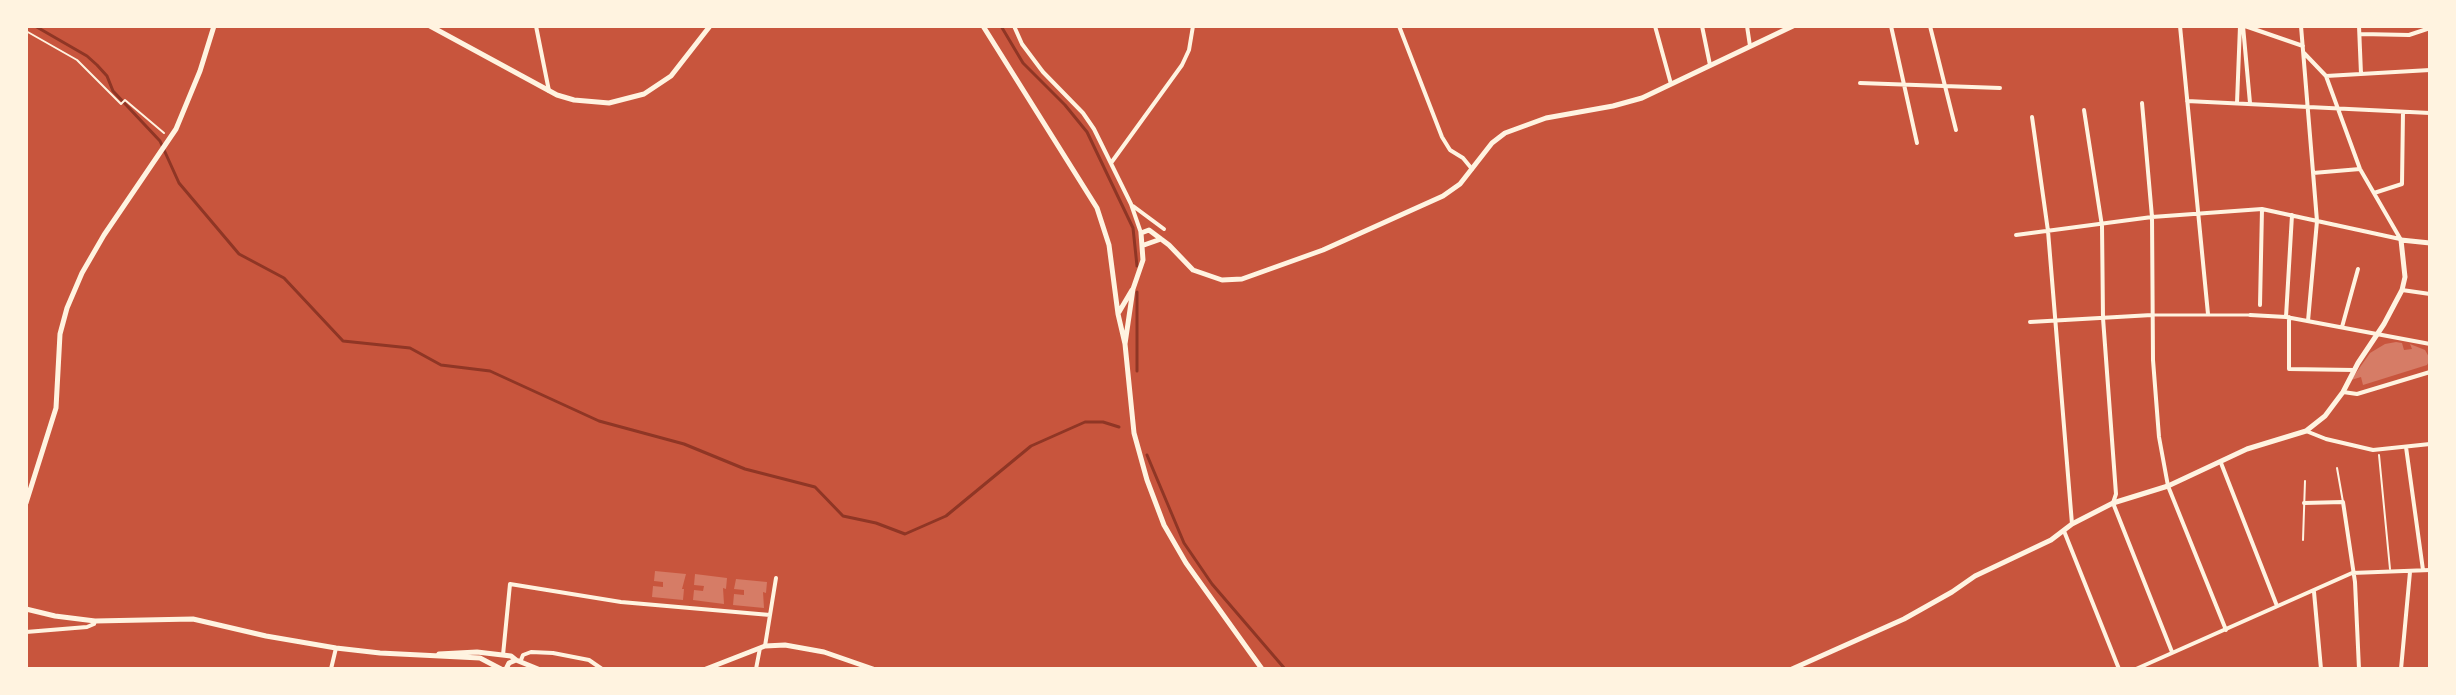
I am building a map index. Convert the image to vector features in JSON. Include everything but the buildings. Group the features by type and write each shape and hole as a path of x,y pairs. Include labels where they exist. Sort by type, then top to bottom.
{"street":[{"path":"26,503 56,408 60,334 67,308 82,273 104,235 185,112 214,26"},
{"path":"430,26 549,91 574,100 609,103 644,94 671,76 710,26"},
{"path":"536,26 549,91"},
{"path":"983,26 1097,208 1109,245 1125,344 1134,433 1164,525 1186,563 1262,669"},
{"path":"1014,26 1022,44 1043,72 1083,113 1138,221 1144,245 1141,270 1118,314"},
{"path":"1111,163 1182,65 1189,50 1193,26"},
{"path":"1399,26 1442,137 1450,150 1463,158 1472,169"},
{"path":"1655,26 1671,84"},
{"path":"1702,26 1710,65"},
{"path":"1747,26 1750,46"},
{"path":"1138,221 1193,270 1222,280 1242,279 1323,250 1443,196 1460,184 1492,143 1526,123 1642,98 1793,26"},
{"path":"1891,26 1917,143"},
{"path":"1930,26 1956,130"},
{"path":"2180,26 2208,314"},
{"path":"2237,103 2243,26"},
{"path":"2243,26 2303,46"},
{"path":"2243,26 2250,103"},
{"path":"2301,26 2317,221 2308,321"},
{"path":"2359,26 2361,74"},
{"path":"2406,26 2409,35"},
{"path":"2361,34 2409,35 2430,28"},
{"path":"1792,669 1893,625 1975,576 2034,548 2113,503 2168,486 2247,449 2306,431 2325,416 2378,334 2402,290 2405,277 2401,240 2360,169 2326,76 2304,53"},
{"path":"2326,76 2430,70"},
{"path":"1860,83 2000,88"},
{"path":"2187,101 2430,113"},
{"path":"2142,103 2152,217 2152,315 2159,437 2168,486 2226,630"},
{"path":"2084,110 2101,222 2103,318 2116,494 2113,503 2172,652"},
{"path":"2373,193 2402,184 2403,112"},
{"path":"2032,117 2048,231 2072,524"},
{"path":"2313,173 2360,169"},
{"path":"1131,204 1164,229"},
{"path":"2260,305 2262,209"},
{"path":"2016,235 2101,222 2262,209 2401,240 2430,243"},
{"path":"2292,215 2289,369 2354,370"},
{"path":"1141,233 1149,230"},
{"path":"1144,245 1161,239"},
{"path":"2342,327 2358,269"},
{"path":"2402,290 2430,294"},
{"path":"1115,293 1131,291"},
{"path":"1125,344 1131,291"},
{"path":"2030,322 2152,315 2288,317 2430,344"},
{"path":"2343,392 2357,394 2430,372"},
{"path":"2306,431 2373,450 2430,444"},
{"path":"2406,447 2423,570"},
{"path":"2221,463 2277,606"},
{"path":"2304,503 2343,502 2357,605 2359,669"},
{"path":"2064,531 2119,669"},
{"path":"2136,669 2352,573 2430,570"},
{"path":"2401,669 2410,572"},
{"path":"756,669 776,578"},
{"path":"503,655 510,584 621,602 770,615"},
{"path":"2314,590 2321,669"},
{"path":"26,609 95,621 193,619 336,648 480,658 504,669 509,663 522,663"},
{"path":"26,632 87,627 95,621"},
{"path":"706,669 763,647 801,647 873,669"},
{"path":"331,669 336,648"},
{"path":"434,656 477,652 503,655 538,669"},
{"path":"522,663 523,655 531,652 553,653 589,660 602,669"}],"lane":[{"path":"2379,455 2390,571"},
{"path":"2337,468 2343,502"},
{"path":"2303,540 2305,481"}],"path":[{"path":"26,31 77,60 121,104 125,100 169,138"}],"waterway":[{"path":"35,26 97,65 107,76 113,91 160,141 179,183 239,254 284,278 343,341 410,348 441,365 490,371 599,421 684,444 745,469 815,487 843,516 876,523 905,534 946,516 1031,446 1085,422 1103,422 1119,427"},
{"path":"1001,26 1023,63 1087,132 1133,228 1137,266"},
{"path":"1137,292 1137,371"},
{"path":"1147,455 1184,543 1212,584 1285,669"}]}
